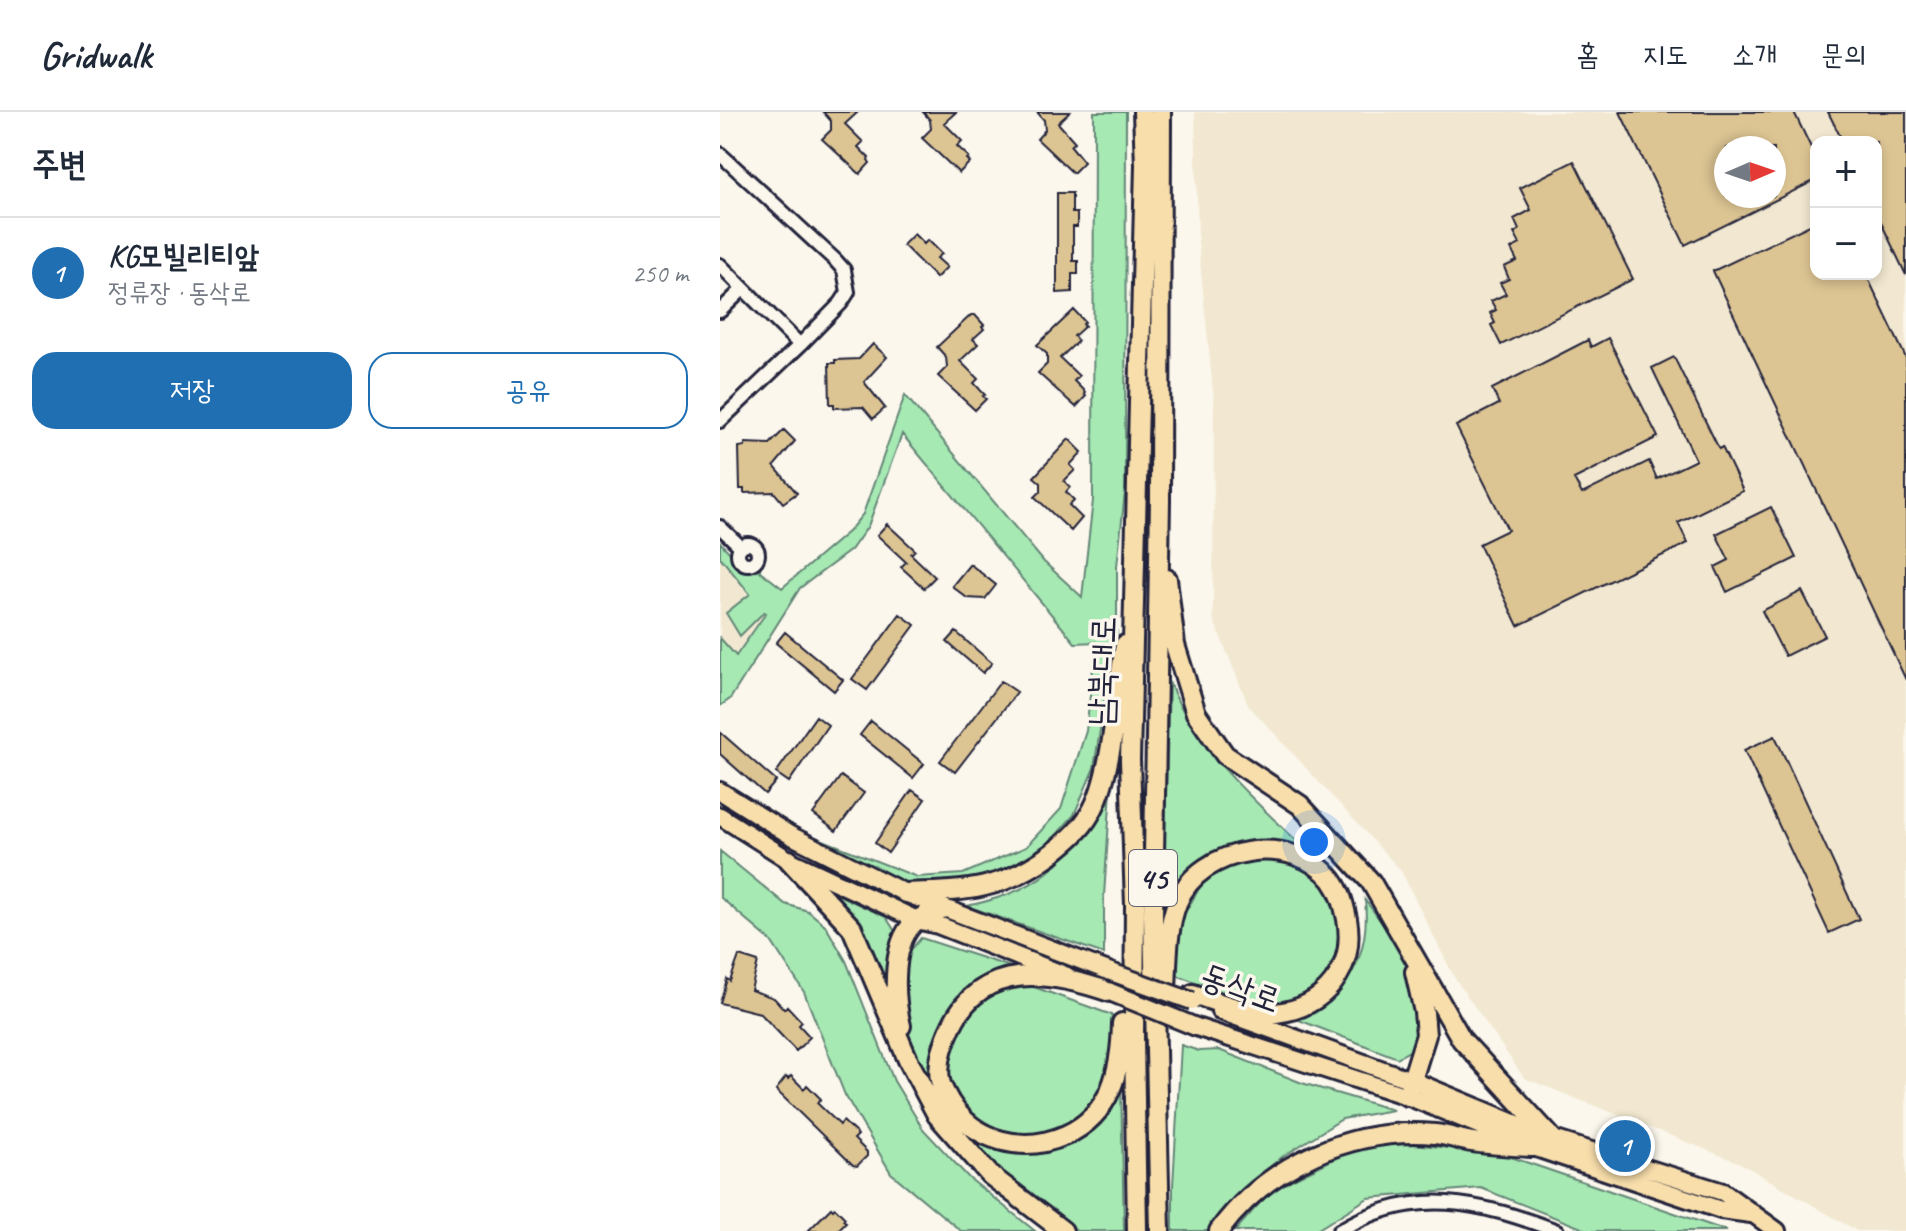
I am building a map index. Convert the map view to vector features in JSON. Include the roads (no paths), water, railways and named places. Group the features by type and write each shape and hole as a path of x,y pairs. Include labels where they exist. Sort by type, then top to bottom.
{"highway":[{"name":"남북대로","path":"1137,1231 1135,905 1130,760 1145,165 1143,112"},
{"name":"남북대로","path":"1160,1231 1153,914 1161,112"},
{"path":"1159,525 1175,645 1196,713 1225,755 1300,805 1371,882 1462,1040 1553,1139"},
{"path":"905,893 954,892 1002,883 1036,865 1066,843 1090,814 1102,783 1112,736 1135,587"},
{"path":"1110,992 1078,981 1032,975 1008,976 984,988 958,1013 944,1041 940,1079 958,1115 998,1142 1028,1145 1060,1138 1077,1130 1102,1109 1117,1076 1122,1041 1131,844"},
{"path":"1157,1108 1170,925 1179,899 1199,874 1220,861 1246,851 1268,849 1294,855 1319,866 1333,881 1343,898 1349,951 1341,971 1318,998 1289,1011 1258,1013 1192,998"},
{"path":"789,860 852,928 908,1060 937,1115 990,1175 1063,1231"},
{"path":"908,1060 895,979 902,940 917,920 942,909"},
{"path":"1407,944 1424,1012 1426,1035 1409,1088"},
{"path":"1219,1231 1267,1182 1307,1158 1350,1140 1386,1134 1437,1134 1470,1142 1533,1147"}],"main road":[{"name":"동삭로","path":"720,791 790,835 942,909 1111,972 1192,998 1409,1088 1533,1147 1721,1210 1751,1214"},
{"name":"동삭로","path":"720,816 789,860 917,920 938,925 1196,1027 1409,1088 1553,1139 1723,1192 1777,1231"}],"street":[{"path":"720,154 844,270 848,292 800,345 720,421"},
{"path":"720,265 800,345"},
{"path":"720,311 743,289"},
{"path":"720,527 741,547"},
{"path":"1339,1231 1364,1216 1428,1201 1475,1205 1506,1212 1557,1231"}],"place":[{"name":"KG모빌리티앞","path":"1625,1146"}]}
